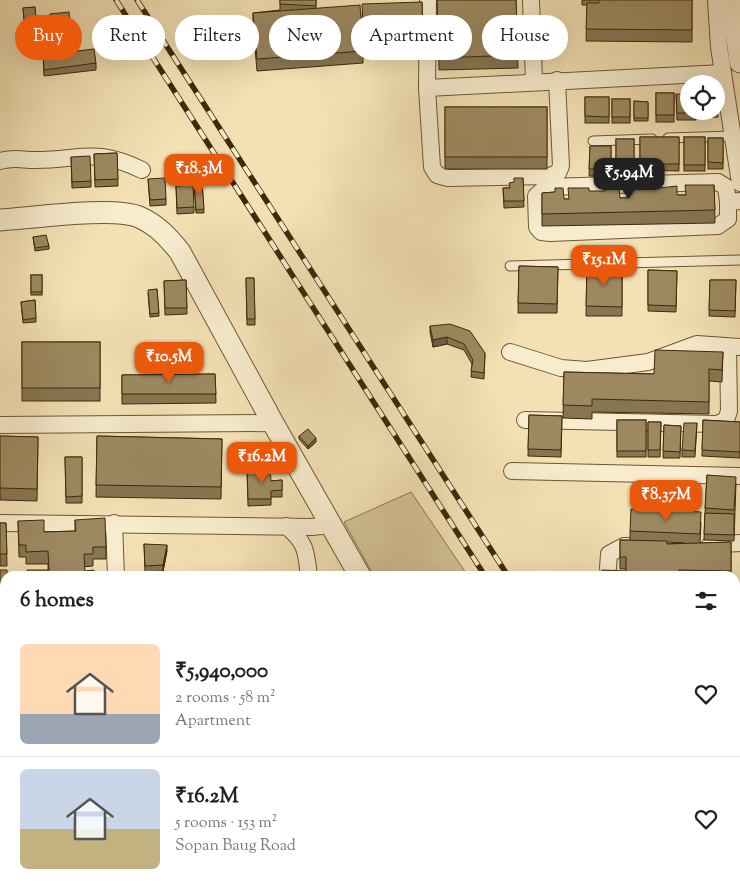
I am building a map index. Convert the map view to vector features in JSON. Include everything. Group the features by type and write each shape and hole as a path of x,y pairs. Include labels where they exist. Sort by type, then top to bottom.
{"street":[{"path":"428,0 427,88 432,167 437,175 448,178 549,176 558,173 562,166 557,80"},
{"path":"531,0 534,81"},
{"path":"716,0 731,68"},
{"path":"732,0 732,136 740,183"},
{"path":"427,88 731,68"},
{"path":"0,161 11,158 34,160 91,155 121,160 142,170"},
{"path":"718,182 726,187 734,201 728,219 718,226 550,233 542,232 537,227 536,196 546,187 718,182"},
{"path":"0,220 112,212 138,216 163,231 180,252 272,423 357,571"},
{"path":"510,352 561,368 587,370 648,362 697,344 734,347 729,411 726,420 717,424 525,420"},
{"path":"0,425 272,423"},
{"path":"512,471 740,476"},
{"path":"0,523 332,525"},
{"path":"114,523 116,571"},
{"path":"286,526 301,538 306,552 308,571"},
{"path":"692,546 740,543"},
{"path":"608,568 609,554 624,546 653,546"}],"lane":[{"path":"593,141 732,136"},
{"path":"510,266 740,260"}],"shaded area":[{"path":"411,492 465,571 371,571 344,522"}],"building":[{"path":"280,0 316,0 316,6 280,4"},
{"path":"437,0 516,0 517,15 482,15 482,56 472,57 472,15 438,15"},
{"path":"599,0 692,0 692,30 586,29 587,3 599,3"},
{"path":"422,2 422,15 363,15 362,4"},
{"path":"360,5 361,15 351,15 351,52 341,53 341,15 269,15 269,58 259,59 259,15 253,15 253,13"},
{"path":"35,7 36,15 24,15 23,8"},
{"path":"69,12 69,15 50,15"},
{"path":"92,49 92,60 96,60 96,63 44,70 43,60 82,60 82,50"},
{"path":"656,93 674,93 674,115 656,115"},
{"path":"676,94 680,94 680,113 677,113"},
{"path":"585,97 609,97 609,117 585,116"},
{"path":"612,99 630,99 630,117 612,117"},
{"path":"634,101 648,102 648,118 634,118"},
{"path":"445,107 547,107 547,157 445,157"},
{"path":"640,137 679,137 679,164 640,164"},
{"path":"684,137 705,137 705,165 684,165"},
{"path":"708,138 723,138 723,163 708,162"},
{"path":"616,139 634,139 634,168 616,168"},
{"path":"590,146 611,146 611,169 589,169"},
{"path":"117,153 118,179 95,180 94,154"},
{"path":"90,156 91,181 72,182 71,157"},
{"path":"165,178 166,199 150,200 148,179"},
{"path":"514,178 523,178 524,201 504,201 503,188 510,188 509,183 514,182"},
{"path":"194,183 202,183 204,209 196,210"},
{"path":"193,185 194,207 177,208 176,186"},
{"path":"685,185 714,185 715,210 542,214 542,193 555,192 555,188 563,188 564,199 569,199 568,188 589,188 589,191 605,191 605,187 619,187 620,198 627,198 627,187 650,186 650,189 677,186 677,195 686,195"},
{"path":"46,235 49,246 35,248 33,237"},
{"path":"519,266 558,267 557,304 518,303"},
{"path":"587,266 622,267 622,307 586,306"},
{"path":"648,270 677,271 676,306 648,305"},
{"path":"31,275 42,275 42,292 31,292"},
{"path":"246,278 254,278 255,319 247,319"},
{"path":"186,280 187,308 165,308 164,281"},
{"path":"710,280 736,280 735,311 709,310"},
{"path":"157,289 159,313 150,314 148,290"},
{"path":"35,300 36,318 23,320 21,302"},
{"path":"450,324 470,331 485,353 484,373 471,371 473,360 464,344 447,337 433,340 430,326"},
{"path":"22,342 100,342 100,388 22,388"},
{"path":"655,350 723,352 722,370 709,369 709,402 592,399 592,406 563,405 564,372 654,374"},
{"path":"215,374 216,394 122,394 122,375"},
{"path":"529,415 562,416 561,450 528,449"},
{"path":"617,420 646,420 646,451 617,451"},
{"path":"703,420 740,422 740,452 702,450"},
{"path":"648,422 661,422 660,450 648,450"},
{"path":"684,423 697,423 695,451 682,450"},
{"path":"664,425 681,426 680,452 663,451"},
{"path":"308,429 316,438 308,446 299,436"},
{"path":"0,436 38,437 37,489 0,488"},
{"path":"97,436 222,439 221,487 96,485"},
{"path":"65,457 82,457 82,496 66,497"},
{"path":"270,468 271,481 282,480 282,490 271,491 271,499 248,499 247,469"},
{"path":"707,475 736,477 734,510 705,508"},
{"path":"631,509 701,512 700,534 630,531"},
{"path":"705,513 734,514 734,535 704,534"},
{"path":"105,518 106,547 93,547 93,554 84,554 85,571 27,571 49,570 48,551 26,552 26,545 19,545 18,521 44,520 44,532 76,531 75,520"},
{"path":"0,523 6,523 7,554 0,554"},
{"path":"620,540 667,541 667,544 731,542 731,571 626,571 626,557 620,557"},
{"path":"144,544 167,545 163,565 145,566"}],"railway":[{"path":"116,0 482,571"},
{"path":"137,0 505,571"}]}
